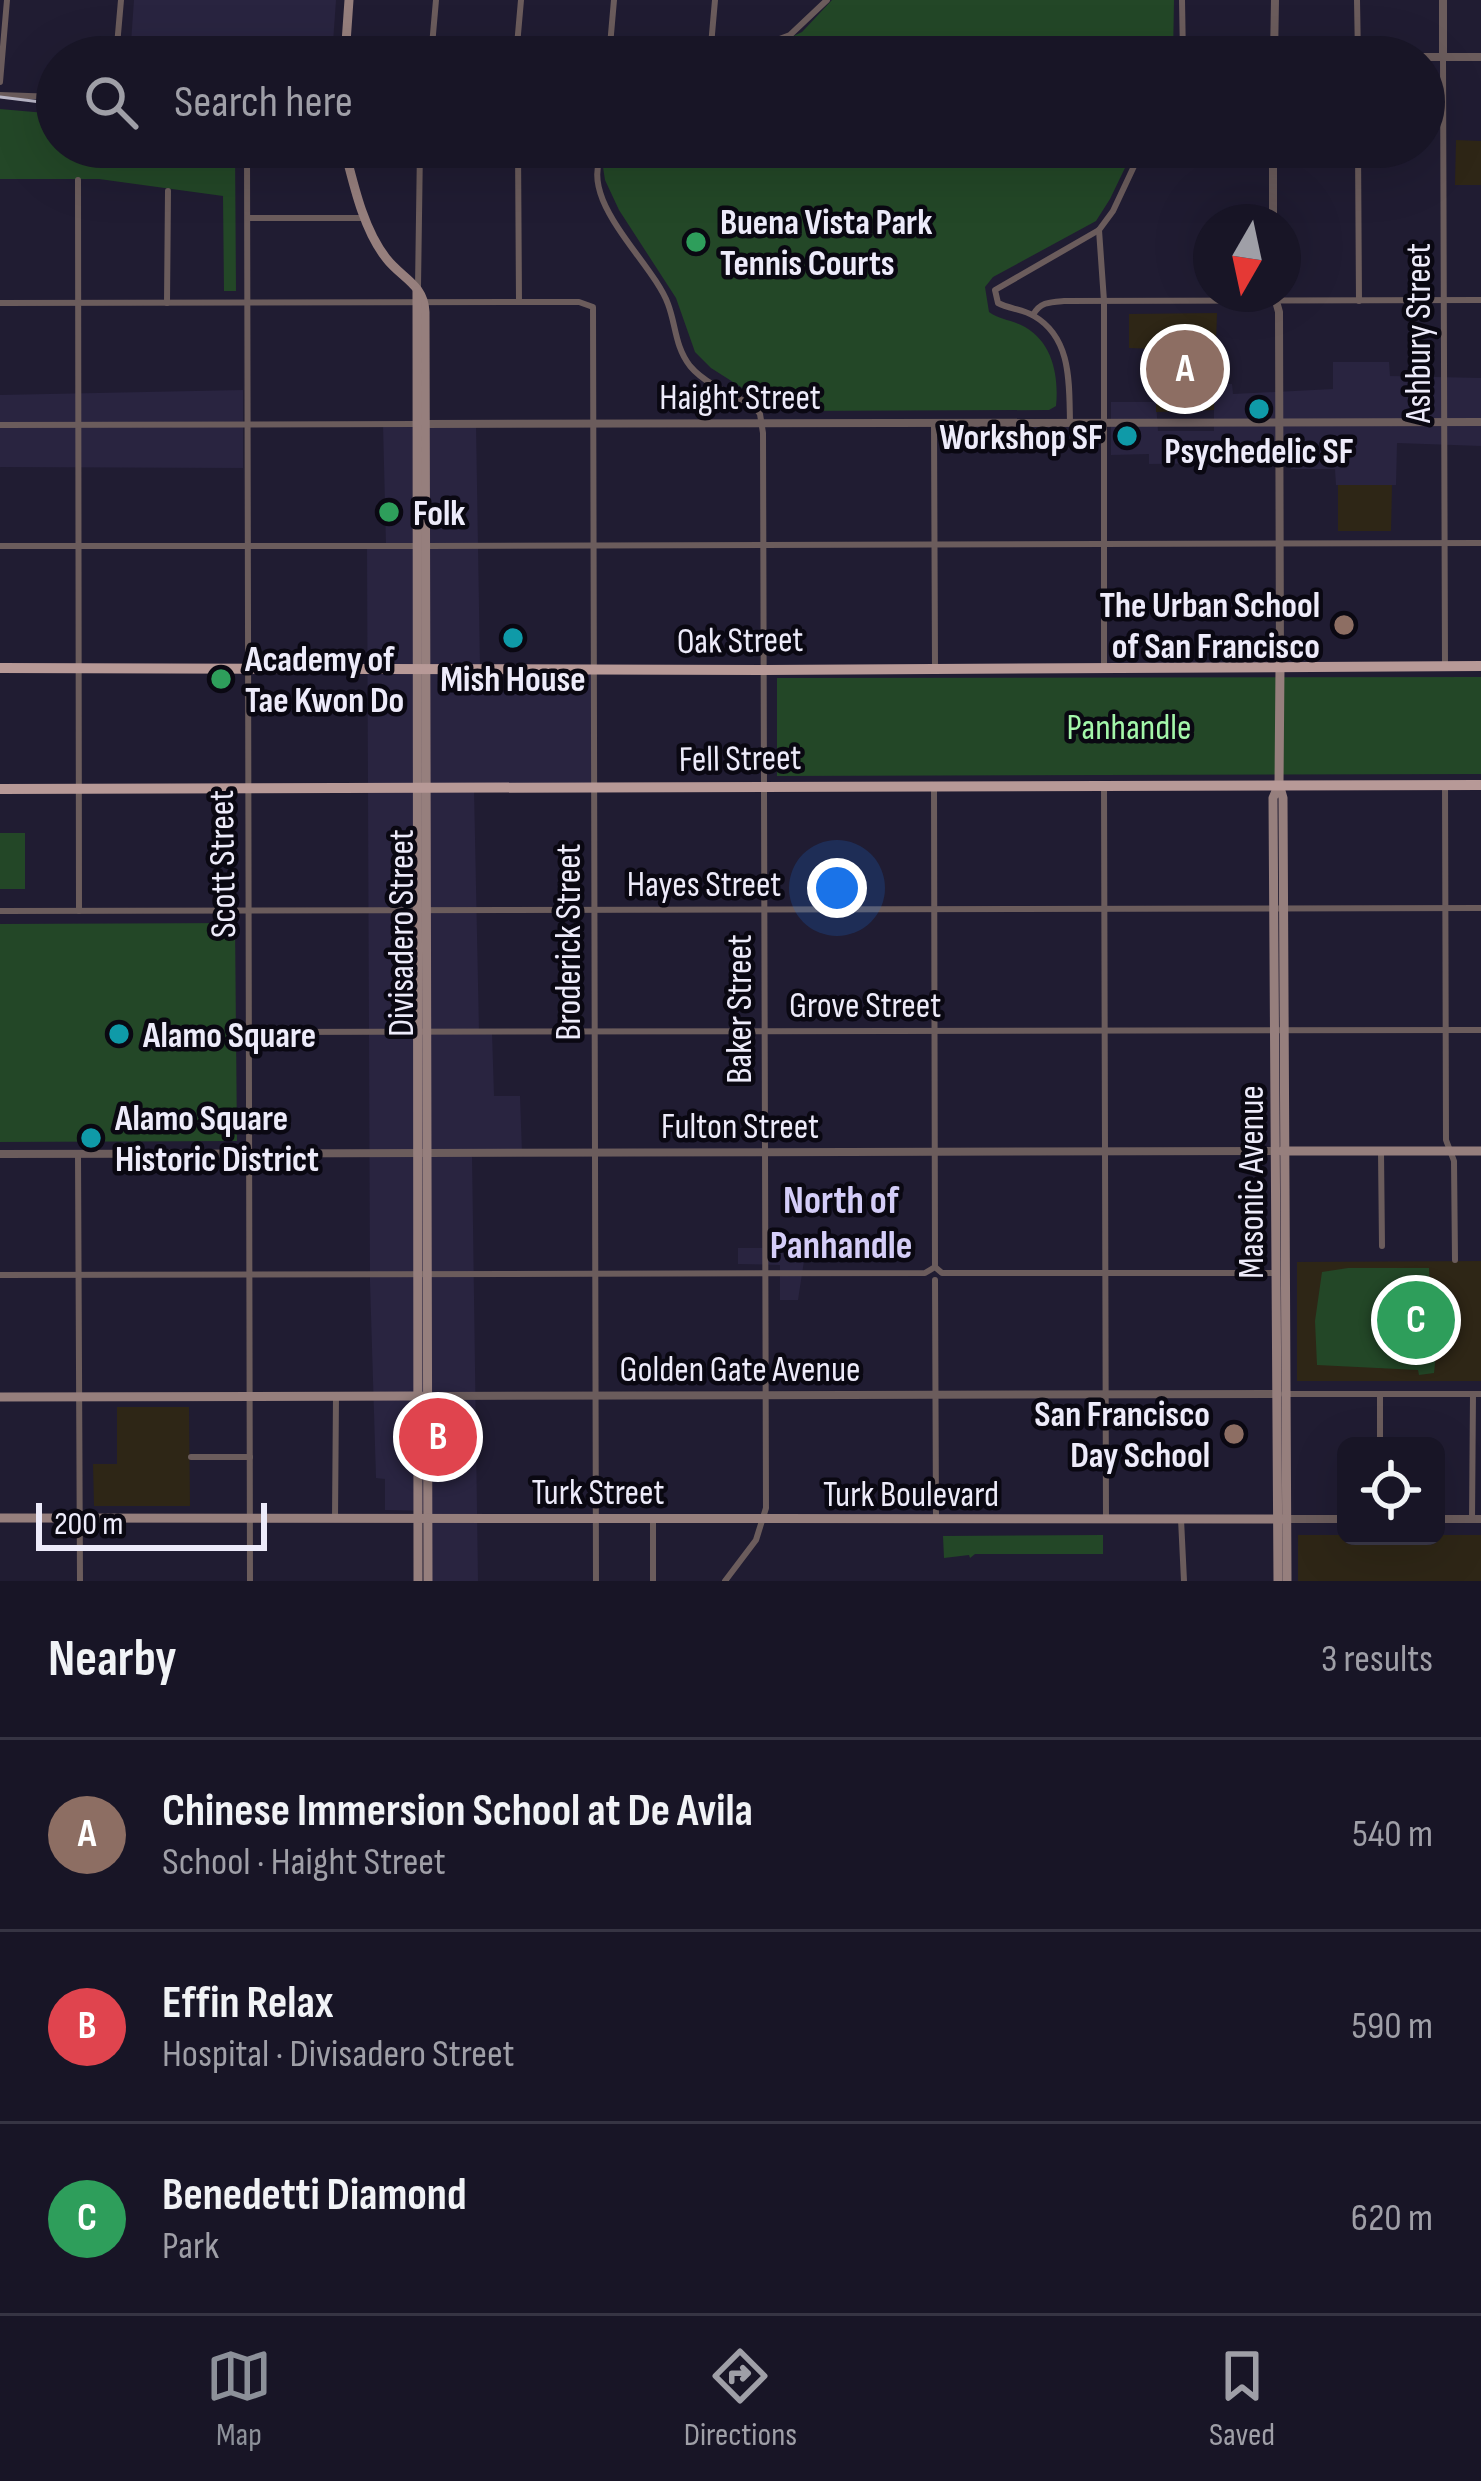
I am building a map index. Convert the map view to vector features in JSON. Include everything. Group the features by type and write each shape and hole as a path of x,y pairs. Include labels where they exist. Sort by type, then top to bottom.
{"main road":[{"path":"346,36 349,0"},
{"path":"351,168 384,256 418,287"},
{"name":"Divisadero Street","path":"418,287 423,1396 418,1581"},
{"name":"Oak Street","path":"0,668 1481,666"},
{"name":"Masonic Avenue","path":"1280,667 1282,1581"},
{"name":"Fell Street","path":"0,789 1481,785"},
{"name":"Masonic Avenue","path":"1281,1151 1277,1273 1282,1394"},
{"name":"Fulton Street","path":"1281,1151 1481,1151"},
{"name":"Golden Gate Avenue","path":"0,1396 423,1396"},
{"name":"Divisadero Street","path":"423,1517 428,1581"},
{"name":"Turk Street","path":"0,1518 763,1520"},
{"name":"Turk Boulevard","path":"763,1520 1282,1519"}],"street":[{"path":"0,82 7,0"},
{"path":"118,36 121,0"},
{"path":"433,36 436,0"},
{"path":"518,36 521,0"},
{"path":"611,36 614,0"},
{"path":"712,36 716,0"},
{"path":"787,36 826,0"},
{"path":"1182,0 1183,36"},
{"path":"1274,36 1275,0"},
{"path":"1358,0 1358,36"},
{"name":"Ashbury Street","path":"1443,0 1443,36"},
{"path":"1445,57 1481,57"},
{"path":"0,95 36,96"},
{"name":"Scott Street","path":"248,168 250,1581"},
{"name":"Divisadero Street","path":"418,287 420,168"},
{"path":"0,303 519,302 516,168"},
{"path":"597,168 596,182 634,254 667,300 688,364 754,406 762,423"},
{"path":"1070,423 1064,352 1033,315 998,303 996,287 1099,230 1133,168"},
{"path":"1273,168 1274,204"},
{"path":"1358,168 1359,301"},
{"name":"Ashbury Street","path":"1443,168 1444,666"},
{"path":"77,180 79,911"},
{"path":"167,303 168,190"},
{"path":"248,218 367,218"},
{"path":"1099,230 1104,301 1104,667"},
{"path":"1301,298 1481,301"},
{"path":"1033,315 1048,302 1193,299"},
{"name":"Broderick Street","path":"519,302 592,304 596,1581"},
{"name":"Masonic Avenue","path":"1275,312 1280,667"},
{"name":"Haight Street","path":"0,425 1481,422"},
{"name":"Baker Street","path":"724,1581 757,1540 763,1520 762,423"},
{"path":"934,423 934,668"},
{"path":"0,546 1481,543"},
{"path":"1104,784 1106,1520"},
{"path":"934,785 936,1520"},
{"path":"1445,785 1446,1140 1454,1160 1455,1260"},
{"name":"Hayes Street","path":"0,911 1481,908"},
{"name":"Grove Street","path":"249,1032 1481,1030"},
{"name":"Fulton Street","path":"0,1154 1281,1151"},
{"path":"1382,1152 1382,1246"},
{"path":"78,1154 80,1581"},
{"path":"0,1275 1277,1273"},
{"path":"1380,1394 1380,1437"},
{"path":"1445,1519 1477,1519 1477,1394"},
{"name":"Golden Gate Avenue","path":"423,1396 1477,1394"},
{"path":"335,1517 336,1396"},
{"path":"191,1457 250,1457"},
{"path":"653,1517 653,1581"},
{"path":"1181,1519 1184,1581"},
{"name":"Turk Boulevard","path":"1282,1519 1337,1519"}],"shaded area":[{"path":"134,0 336,0 333,36 131,36"},
{"path":"1456,140 1481,141 1481,185 1455,185"},
{"path":"1217,313 1214,410 1156,412 1156,349 1129,348 1129,314"},
{"path":"1333,362 1389,362 1390,376 1481,378 1481,446 1397,443 1396,485 1336,485 1335,469 1291,469 1290,455 1231,453 1230,463 1149,464 1149,454 1111,455 1111,402 1156,402 1158,431 1214,431 1214,384 1232,384 1233,394 1333,389"},
{"path":"243,390 243,468 0,467 0,395"},
{"path":"383,424 476,424 480,668 593,669 594,788 474,789 479,1031 492,1032 494,1096 520,1096 522,1153 472,1154 478,1581 432,1581 432,1511 385,1510 385,1479 376,1478 370,1282 367,546 386,545"},
{"name":"The Urban School of San Francisco","path":"1338,485 1392,485 1391,531 1338,531"},
{"path":"738,1248 806,1248 798,1300 780,1300 780,1265 738,1264"},
{"path":"1481,1261 1481,1381 1297,1381 1297,1262"},
{"path":"117,1407 189,1407 190,1506 94,1506 93,1464 117,1464"},
{"path":"1298,1535 1337,1535 1337,1545 1445,1545 1445,1535 1481,1535 1481,1581 1298,1581"}],"green space":[{"path":"832,0 1174,0 1173,36 794,36"},
{"path":"0,109 36,112 36,168 235,168 236,291 224,291 223,196 99,179 0,179"},
{"path":"603,168 1125,168 1096,221 993,277 985,287 989,312 1025,327 1048,351 1056,384 1056,406 1049,410 774,408 711,368 695,352 676,298 605,180"},
{"name":"Panhandle","path":"1481,677 1481,774 777,776 777,678"},
{"path":"0,833 25,833 25,889 0,889"},
{"name":"Alamo Square","path":"235,923 237,1141 0,1142 0,924"},
{"path":"1429,1268 1434,1373 1317,1365 1315,1321 1322,1272"},
{"path":"1103,1535 1103,1554 944,1558 943,1536"}],"tram line":[{"path":"0,97 36,101"}],"place":[{"name":"Buena Vista Park Tennis Courts","path":"696,242"},
{"name":"Chinese Immersion School at De Avila","path":"1185,369"},
{"name":"Psychedelic SF","path":"1259,409"},
{"name":"Workshop SF","path":"1127,436"},
{"name":"Folk","path":"389,512"},
{"name":"The Urban School of San Francisco","path":"1344,625"},
{"name":"Mish House","path":"513,638"},
{"name":"Academy of Tae Kwon Do","path":"221,679"},
{"name":"Alamo Square","path":"119,1034"},
{"name":"Alamo Square Historic District","path":"91,1138"},
{"name":"Benedetti Diamond","path":"1416,1320"},
{"name":"San Francisco Day School","path":"1234,1434"},
{"name":"Effin Relax","path":"438,1437"}],"district":[{"name":"North of Panhandle","path":"841,1222"}]}
